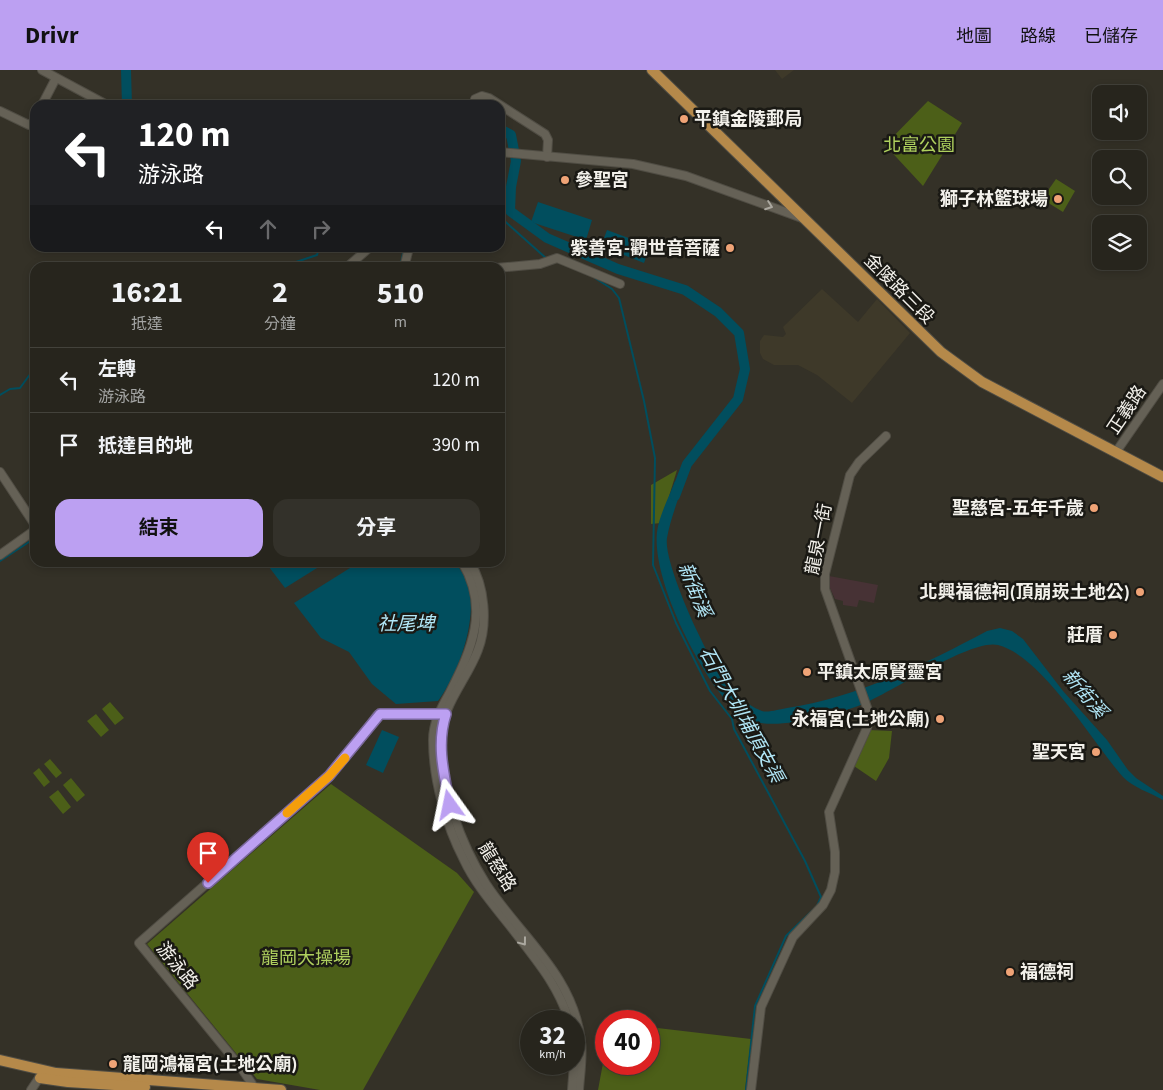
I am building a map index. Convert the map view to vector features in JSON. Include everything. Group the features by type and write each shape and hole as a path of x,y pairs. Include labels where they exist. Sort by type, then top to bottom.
{"main road":[{"name":"金陵路三段","path":"652,70 928,341 973,377 1163,476"},
{"path":"0,1060 41,1075 281,1090"},
{"path":"0,1067 68,1082 191,1090"}],"street":[{"path":"42,70 98,100"},
{"path":"45,100 56,78"},
{"path":"475,99 482,96 492,100"},
{"path":"505,108 545,134 548,140 547,157"},
{"path":"0,111 30,124"},
{"path":"505,152 633,164 686,176 806,220"},
{"path":"353,262 364,252"},
{"path":"505,267 540,264 557,258 620,284"},
{"name":"正義路","path":"1116,452 1163,384"},
{"name":"龍泉一街","path":"751,1090 758,1023 767,993 794,937 823,905 830,890 835,872 835,852 829,812 840,792 860,740 867,728 870,716 826,596 825,574 850,475 859,462 886,436"},
{"path":"0,472 30,518"},
{"path":"0,555 30,534"},
{"name":"龍慈路","path":"465,567 473,582 477,615 471,648 442,713 441,774 446,817 464,862 484,892 548,976 561,997 565,1010"},
{"name":"龍慈路","path":"442,713 478,649 483,597 480,578 473,567"},
{"name":"游泳路","path":"254,1087 242,1069 139,943 329,776 360,740 377,715 442,713"},
{"name":"龍慈路","path":"441,774 458,831 472,861 487,885 545,957 568,995 581,1041 579,1090"},
{"path":"31,1090 41,1075"},
{"path":"572,1090 573,1075"}],"shaded area":[{"path":"775,70 794,70 782,79"},
{"path":"822,289 858,322 877,299 910,333 852,403 817,375 798,365 774,365 763,359 760,353 760,341 764,335 783,337 786,334 783,327"},
{"path":"829,576 878,585 874,603 859,600 857,607 843,605 843,601 835,599 830,588"}],"green space":[{"name":"北富公園","path":"928,101 962,123 923,186 885,145"},
{"path":"1056,179 1075,191 1063,212 1042,199"},
{"path":"677,470 661,523 651,524 651,485"},
{"path":"110,702 124,718 115,725 102,709"},
{"path":"96,714 109,730 101,737 87,721"},
{"path":"869,730 892,731 889,758 876,781 854,766 853,762"},
{"path":"50,759 62,773 56,778 44,764"},
{"path":"39,768 50,782 44,787 33,773"},
{"path":"71,778 85,795 77,802 63,785"},
{"name":"龍岡大操場","path":"331,784 457,873 474,892 363,1090 320,1090 257,1079 147,944"},
{"path":"58,790 71,807 63,814 49,797"},
{"path":"660,1028 751,1039 745,1090 598,1090 601,1075 660,1075"}],"water":[{"path":"538,202 592,220 586,240 531,222"},
{"path":"607,230 650,246 644,263 601,246"},
{"name":"新街溪","path":"675,481 682,487 667,538 669,558 673,571 693,622 715,666 730,688 750,705 767,712 813,703 865,688 915,667 987,631 1000,628 1012,631 1023,639 1063,691 1107,740 1128,770 1136,778 1163,796 1163,800 1127,781 1066,702 1032,665 1015,652 998,645 985,645 950,658 858,706 797,722 772,724 754,721 726,700 702,666 678,620 661,573 657,551 657,532 662,513"},
{"path":"269,567 319,567 285,588"},
{"name":"社尾埤","path":"352,567 459,567 469,587 471,601 468,631 459,662 438,701 396,704 372,684 349,652 321,638 294,603"},
{"path":"382,730 399,737 383,773 366,765"}],"waterway":[{"name":"新街溪","path":"126,70 127,100"},
{"name":"新街溪","path":"505,132 511,135 516,161 511,187 510,211 547,238 618,269 685,290 718,312 739,333 745,369 738,399 687,464 675,496"},
{"name":"石門大圳埔頂支渠","path":"505,221 547,259"},
{"name":"石門大圳埔頂支渠","path":"296,262 317,255 318,252"},
{"name":"石門大圳埔頂支渠","path":"401,262 403,252"},
{"name":"石門大圳埔頂支渠","path":"595,278 612,289 619,298 644,401 655,458 653,565 676,623 710,691 732,719 734,729 805,861 821,897 817,906 786,936 755,1006 746,1090"},
{"name":"石門大圳埔頂支渠","path":"0,395 10,389 20,388 30,374"},
{"name":"石門大圳埔頂支渠","path":"0,561 30,541"}],"slow traffic":[{"path":"287,813 329,776 345,758"}],"place":[{"name":"平鎮金陵郵局","path":"684,119"},
{"name":"參聖宮","path":"565,180"},
{"name":"獅子林籃球場","path":"1058,199"},
{"name":"紫善宮-觀世音菩薩","path":"730,248"},
{"name":"聖慈宮-五年千歲","path":"1094,508"},
{"name":"北興福德祠(頂崩崁土地公)","path":"1140,592"},
{"name":"莊厝","path":"1113,635"},
{"name":"平鎮太原賢靈宮","path":"807,672"},
{"name":"永福宮(土地公廟)","path":"940,719"},
{"name":"聖天宮","path":"1096,752"},
{"name":"福德祠","path":"1010,972"},
{"name":"龍岡鴻福宮(土地公廟)","path":"113,1064"}],"route":[{"path":"208,883 329,776 360,740 377,715 380,714 397,715 438,712 446,714 441,739 444,774 450,805"}]}
